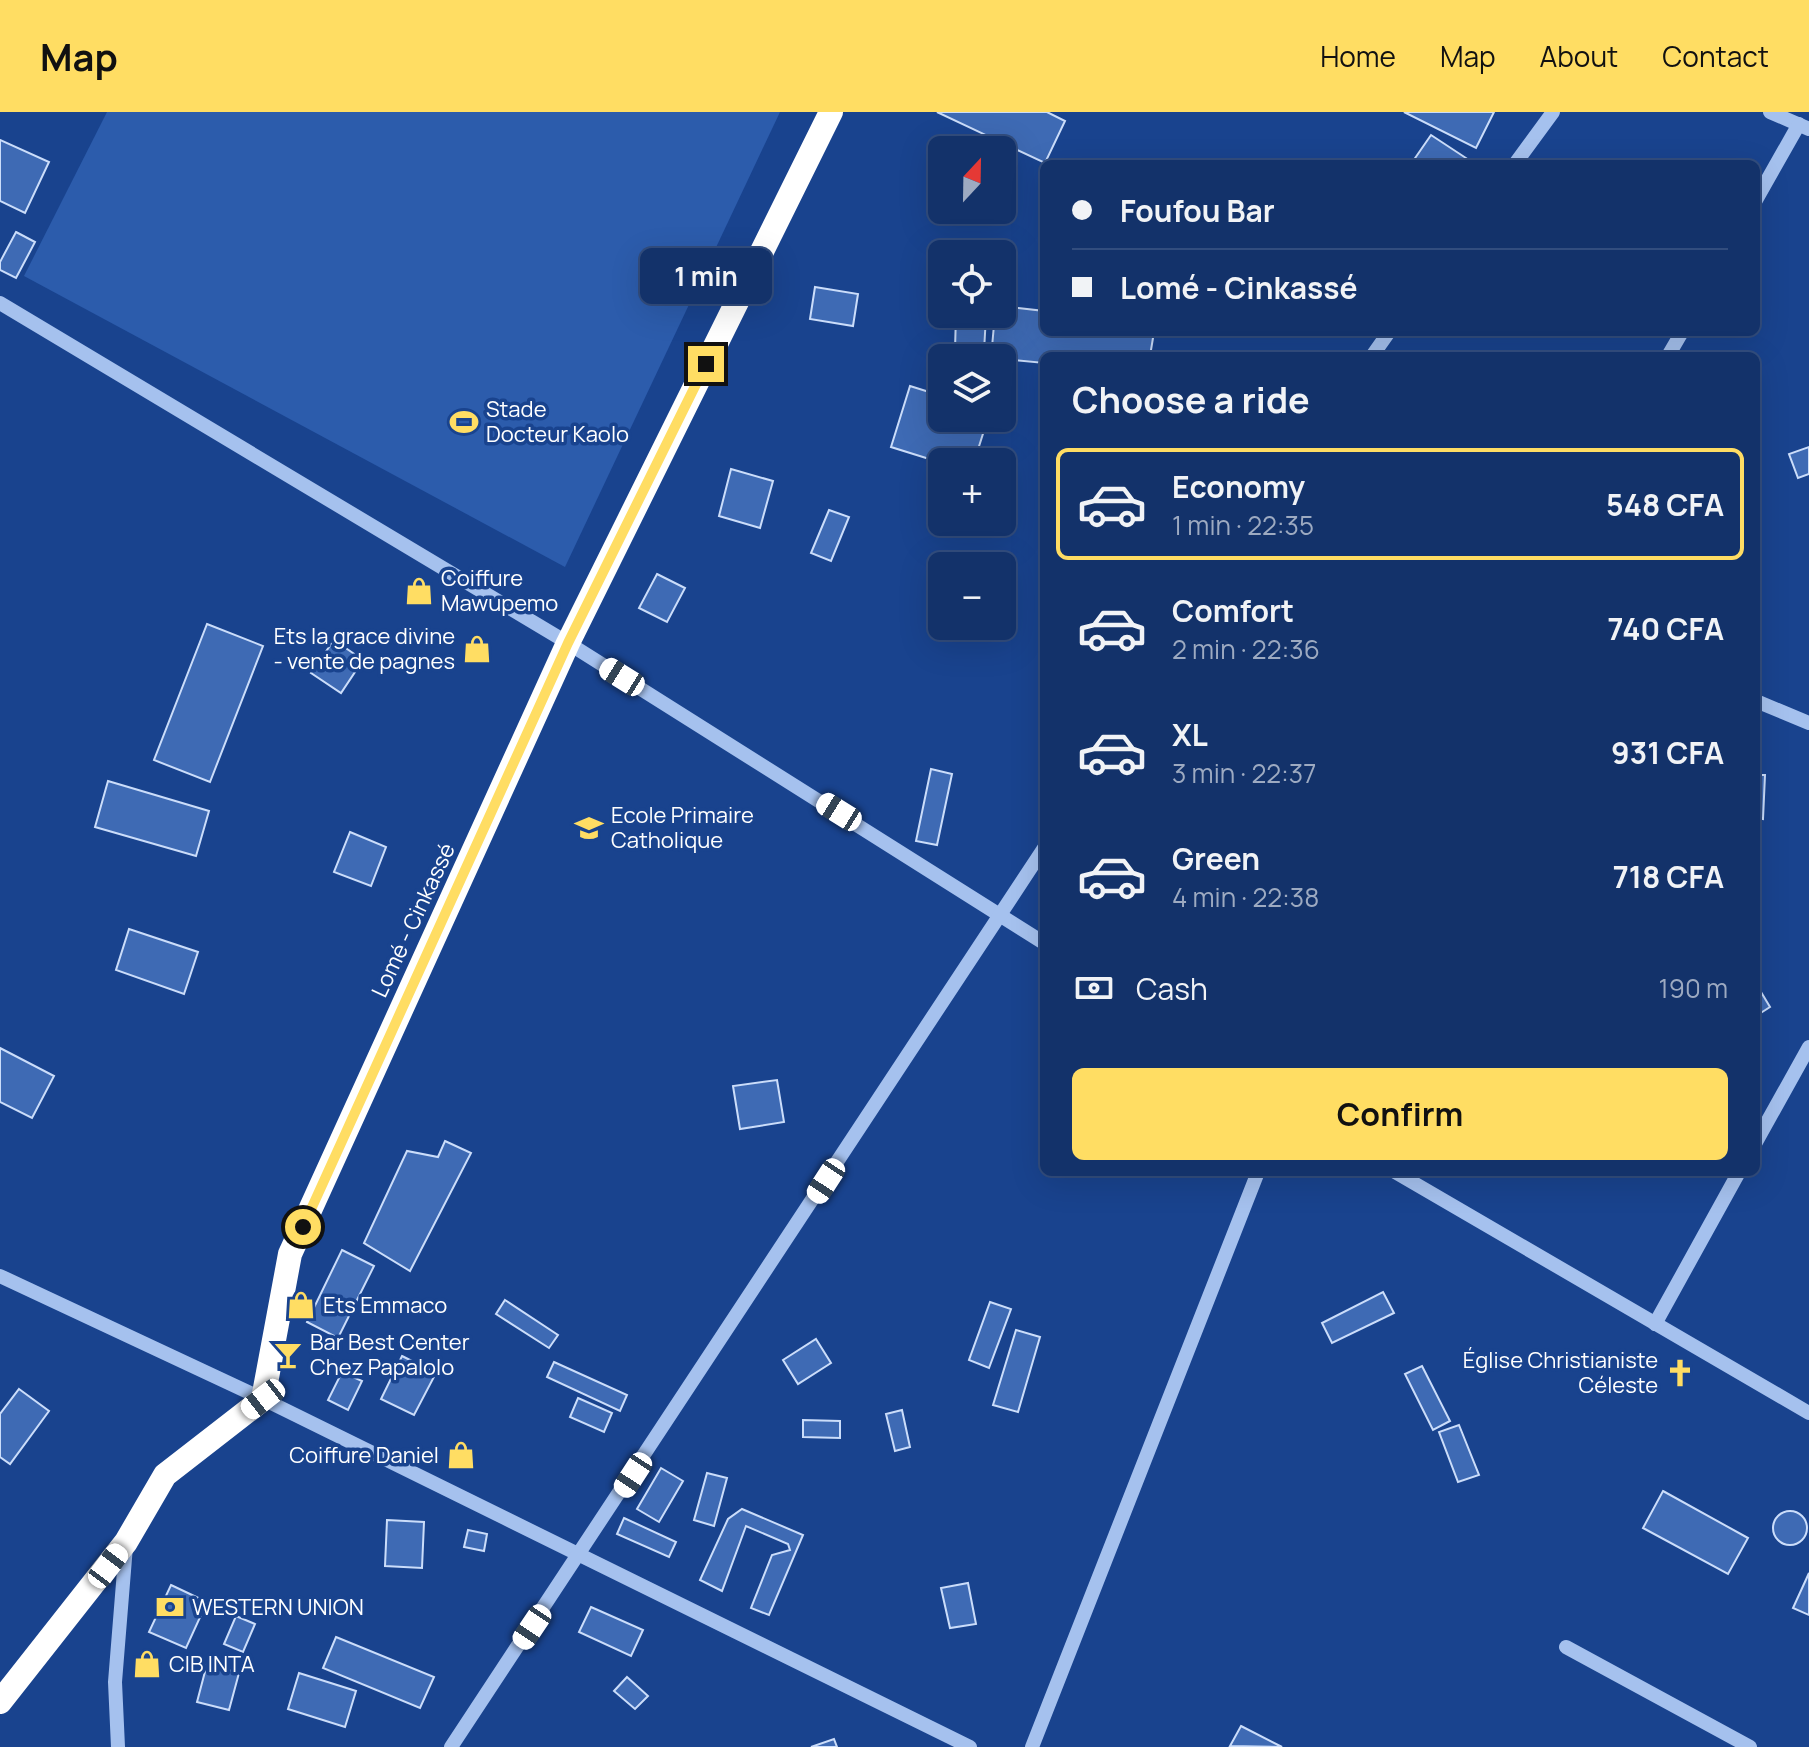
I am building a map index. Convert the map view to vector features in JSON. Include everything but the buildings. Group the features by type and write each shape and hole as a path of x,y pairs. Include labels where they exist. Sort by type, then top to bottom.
{"highway":[{"name":"Lomé - Cinkassé","path":"263,1399 290,1254 568,643 831,112"},
{"path":"0,1702 126,1542 165,1475 263,1399"}],"street":[{"path":"1518,160 1553,112"},
{"path":"1760,194 1804,127 1770,112"},
{"path":"0,303 568,643 1040,940"},
{"path":"1760,703 1809,723"},
{"path":"451,1747 1040,854"},
{"path":"1760,1135 1809,1047"},
{"path":"1032,1747 1256,1176"},
{"path":"1402,1176 1809,1413"},
{"path":"1655,1324 1737,1176"},
{"path":"0,1276 263,1399 970,1747"},
{"path":"118,1747 115,1682 126,1542"},
{"path":"1566,1647 1750,1747"}],"shaded area":[{"name":"Stade Docteur Kaolo","path":"107,112 780,112 565,567 24,276"}],"place":[{"name":"Stade Docteur Kaolo","path":"464,422"},
{"name":"Coiffure Mawupemo","path":"419,591"},
{"name":"Ets la grace divine - vente de pagnes","path":"477,649"},
{"name":"Ecole Primaire Catholique","path":"589,828"},
{"name":"Ets Emmaco","path":"301,1305"},
{"name":"Bar Best Center Chez Papalolo","path":"288,1355"},
{"name":"Église Christianiste Céleste","path":"1680,1373"},
{"name":"Coiffure Daniel","path":"461,1455"},
{"name":"WESTERN UNION","path":"170,1607"},
{"name":"CIB INTA","path":"147,1664"}],"route":[{"path":"303,1227 568,643 706,364"}]}
